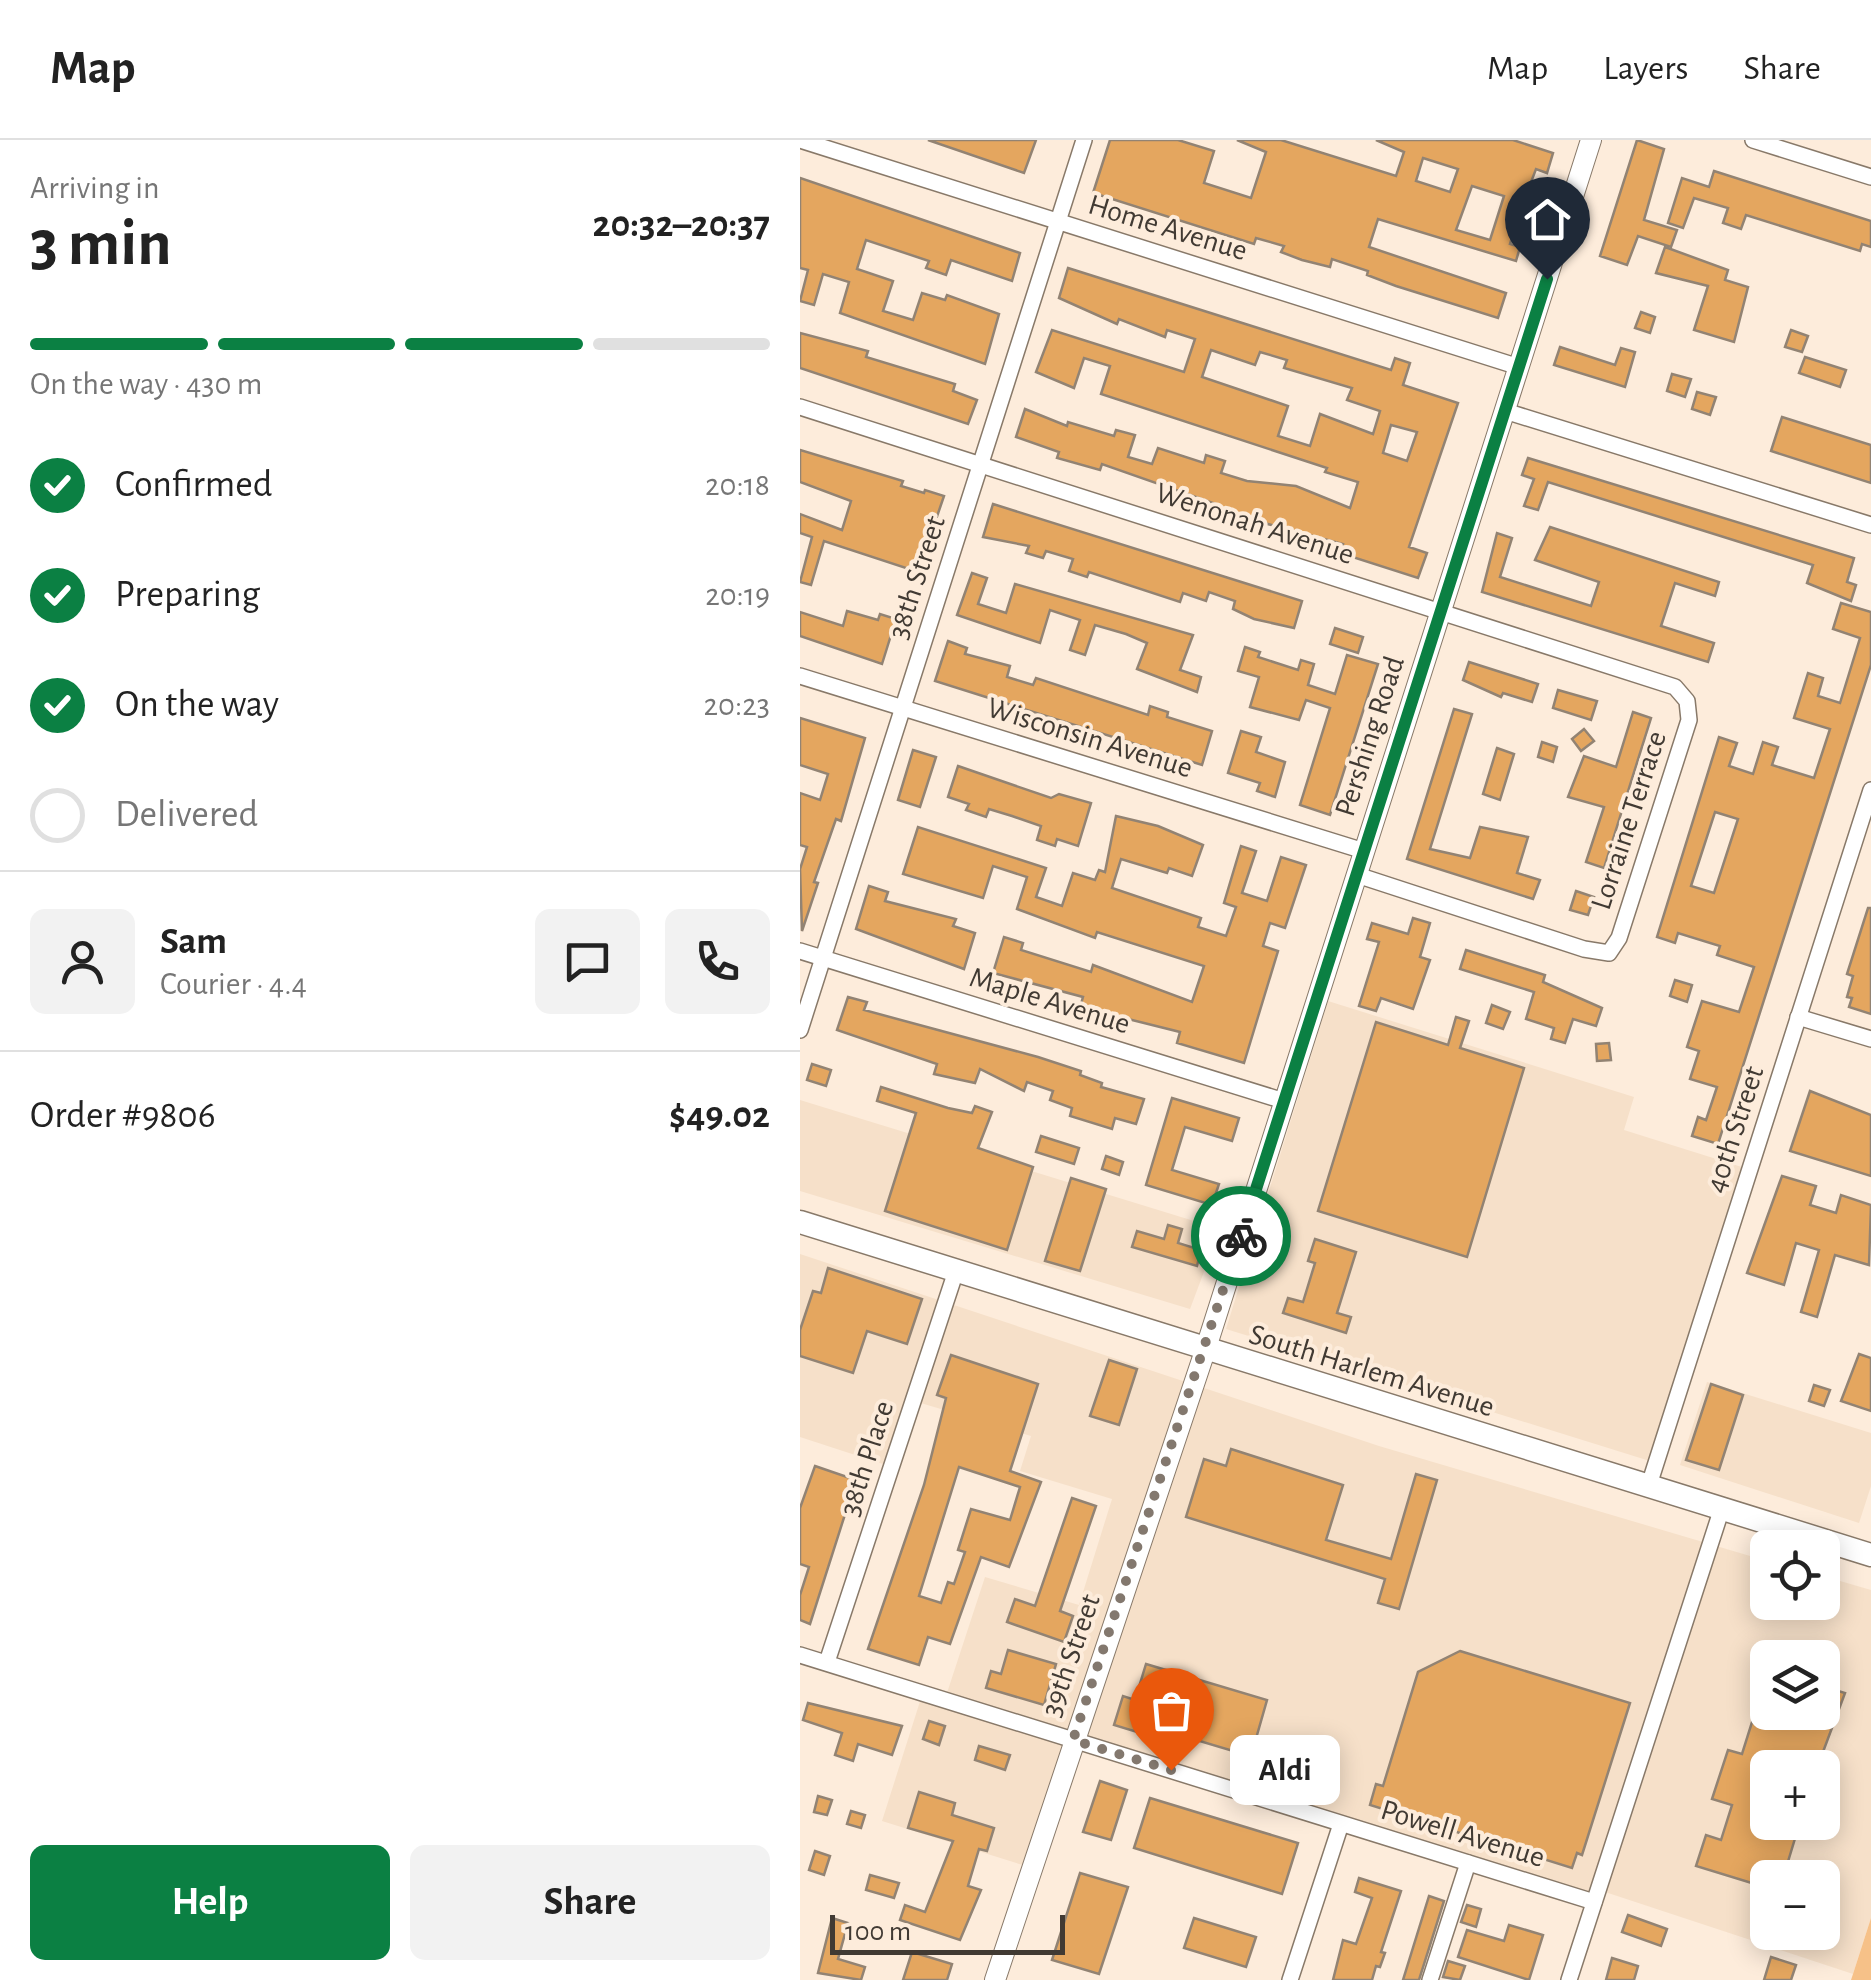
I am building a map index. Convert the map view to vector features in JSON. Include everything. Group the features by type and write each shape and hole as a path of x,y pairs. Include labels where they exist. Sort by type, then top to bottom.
{"main road":[{"name":"Pershing Road","path":"1205,1351 1591,140"},
{"name":"South Harlem Avenue","path":"800,1222 1205,1351 1869,1549"},
{"name":"39th Street","path":"996,1980 1205,1351"}],"street":[{"name":"Home Avenue","path":"800,140 1519,367"},
{"name":"38th Street","path":"800,1030 1084,140"},
{"path":"1752,140 1871,177"},
{"name":"Wenonah Avenue","path":"800,407 1674,687 1686,701"},
{"path":"1505,411 1871,525"},
{"name":"Wisconsin Avenue","path":"800,676 1364,851"},
{"name":"Lorraine Terrace","path":"1357,875 1584,949 1608,953 1619,938 1690,720 1686,701"},
{"name":"40th Street","path":"1649,1485 1871,790"},
{"name":"Maple Avenue","path":"800,952 1284,1100"},
{"path":"1798,1017 1871,1040"},
{"name":"38th Place","path":"828,1662 956,1271"},
{"path":"1569,1980 1722,1508"},
{"name":"Powell Avenue","path":"800,1655 1594,1902"},
{"path":"1290,1980 1341,1824"},
{"path":"1430,1980 1468,1863"}],"shaded area":[{"path":"1328,1001 1634,1097 1624,1130 1745,1168 1653,1462 1226,1329"},
{"path":"800,1100 1220,1229 1190,1309 800,1191"},
{"path":"800,1254 1379,1446 1750,1556 1750,1620 1840,1620 1840,1581 1871,1590 1871,1918 1853,1974 1780,1950 1840,1950 1840,1860 1750,1860 1750,1940 1599,1890 1594,1902 1074,1739 1032,1868 882,1821 923,1692 945,1699 985,1577 1079,1605 1112,1499 1020,1471 1031,1436 914,1401 892,1467 800,1437"},
{"path":"1707,1382 1871,1433 1871,1486 1859,1523 1680,1465"},
{"path":"1871,1918 1871,1980 1851,1980 1853,1974"}],"building":[{"path":"928,140 1036,140 1024,173"},
{"path":"1110,140 1178,140 1214,151 1204,183 1251,198 1266,152 1237,140 1281,140 1396,176 1404,152 1376,140 1513,140 1553,153 1547,173 1536,169 1523,203 1510,244 1520,247 1516,261 1378,219 1369,247 1506,293 1498,318 1396,286 1332,259 1330,267 1302,260 1281,252 1284,246 1256,238 1254,244 1093,193","holes":["1423,158 1458,169 1450,192 1416,181","1472,186 1504,196 1490,240 1456,230"]},
{"path":"1637,140 1664,149 1644,220 1677,230 1671,247 1638,236 1627,265 1600,256"},
{"path":"1714,171 1871,221 1871,247 1862,244 1860,251 1746,215 1741,229 1723,223 1728,208 1694,198 1683,228 1668,223 1682,178 1709,187"},
{"path":"800,178 1020,253 1012,281 951,260 946,275 926,268 929,261 866,240 857,269 893,281 883,311 913,320 922,293 945,300 947,295 999,314 985,364 840,313 849,282 823,274 814,305 800,301 808,270 800,268"},
{"path":"1665,247 1728,270 1725,280 1748,287 1734,342 1694,330 1708,286 1656,273"},
{"path":"1068,268 1391,370 1395,358 1410,363 1403,385 1458,403 1409,547 1427,553 1418,578 1340,553 1343,544 1215,510 1216,504 1102,464 1100,470 1057,458 1059,452 1016,437 1025,409 1067,426 1068,422 1114,436 1116,430 1135,435 1128,457 1152,464 1158,448 1204,463 1206,455 1225,461 1221,473 1247,481 1296,486 1350,508 1358,482 1325,472 1327,468 1101,394 1110,366 1084,358 1074,388 1036,372 1052,330 1184,372 1195,339 1167,330 1165,337 1119,319 1117,324 1059,298","holes":["1211,350 1255,365 1260,352 1287,360 1284,368 1352,388 1347,400 1380,411 1373,434 1320,414 1310,446 1278,436 1288,406 1202,377","1391,425 1417,432 1407,461 1383,453"]},
{"path":"1641,312 1655,317 1650,333 1635,328"},
{"path":"1791,330 1808,336 1802,352 1785,347"},
{"path":"800,333 868,351 866,357 955,384 953,391 977,400 968,424 800,368"},
{"path":"1560,347 1615,365 1621,348 1635,352 1625,387 1554,365"},
{"path":"1805,357 1846,370 1840,387 1799,373"},
{"path":"1672,374 1691,379 1685,397 1667,391"},
{"path":"1697,392 1716,397 1710,415 1692,409"},
{"path":"1782,417 1871,445 1871,483 1771,451"},
{"path":"800,450 903,481 901,486 944,496 918,572 824,541 811,585 800,582 812,537 800,533 800,514 842,530 851,501 800,482"},
{"path":"1528,458 1854,558 1847,582 1856,585 1851,601 1807,583 1813,565 1548,482 1538,510 1524,506 1534,479 1522,475"},
{"path":"993,504 1302,601 1294,628 1254,619 1233,609 1235,601 1209,592 1206,601 1183,593 1180,602 1089,572 1087,577 1069,571 1073,559 1046,551 1043,558 1026,553 1029,546 983,537"},
{"path":"1550,527 1719,582 1715,596 1675,583 1661,626 1714,643 1708,662 1482,592 1497,533 1512,538 1500,577 1591,606 1599,582 1535,560"},
{"path":"972,573 987,578 978,604 1006,613 1015,584 1193,635 1180,670 1201,677 1197,692 1137,669 1147,643 1126,634 1095,625 1085,655 1070,650 1080,620 1050,610 1040,643 957,615"},
{"path":"1841,603 1871,612 1871,665 1718,1144 1692,1136 1698,1117 1706,1120 1717,1087 1690,1079 1699,1051 1687,1047 1702,1001 1739,1012 1754,967 1717,955 1720,946 1678,933 1675,943 1657,937 1719,737 1737,743 1729,766 1753,774 1763,742 1778,747 1772,765 1814,778 1830,729 1794,718 1808,673 1823,678 1818,696 1840,703 1860,638 1833,629","holes":["1715,812 1738,819 1714,893 1691,886"]},
{"path":"847,611 878,620 880,614 896,619 882,664 800,636 800,612 843,626"},
{"path":"1335,628 1363,637 1358,653 1330,644"},
{"path":"948,641 967,648 965,654 1010,666 1007,677 1033,685 1036,678 1148,715 1150,706 1168,712 1167,717 1212,731 1202,765 935,681"},
{"path":"1245,647 1260,652 1258,657 1298,670 1301,660 1314,664 1308,685 1335,694 1347,655 1378,664 1330,815 1300,805 1330,708 1306,700 1299,720 1250,707 1259,677 1238,671"},
{"path":"1469,662 1538,684 1532,702 1503,693 1501,697 1463,680"},
{"path":"1558,690 1597,701 1591,720 1553,708"},
{"path":"1454,709 1472,714 1430,849 1470,858 1480,827 1528,837 1517,873 1540,880 1533,899 1407,859"},
{"path":"1633,712 1651,718 1604,868 1586,862 1604,807 1568,797 1584,756 1616,767"},
{"path":"800,718 865,738 841,821 836,819 814,882 818,883 802,931 800,869 807,847 800,845 800,793 820,800 828,774 800,765"},
{"path":"1584,729 1594,741 1581,751 1572,739"},
{"path":"1241,731 1261,737 1256,752 1285,762 1275,797 1257,791 1260,783 1228,773"},
{"path":"1542,742 1557,747 1553,762 1538,757"},
{"path":"1497,748 1514,754 1500,800 1483,794"},
{"path":"913,750 936,757 920,807 898,800"},
{"path":"958,766 1051,798 1059,794 1091,803 1078,846 1057,839 1055,846 1037,840 1041,826 1012,816 989,809 986,817 966,810 969,804 948,797"},
{"path":"1116,816 1158,826 1203,845 1192,876 1121,859 1112,888 1201,918 1198,927 1226,936 1236,907 1224,903 1241,846 1256,851 1242,893 1267,901 1281,857 1306,865 1285,928 1270,923 1263,946 1278,951 1244,1063 1177,1043 1180,1032 1081,1004 1083,997 993,973 1004,937 1023,943 1021,950 1091,972 1093,965 1192,1002 1204,966 1097,932 1095,938 1017,909 1027,877 993,866 983,898 903,874 918,827 1046,868 1036,897 1062,906 1073,873 1095,880 1099,870 1105,872"},
{"path":"869,886 888,892 885,901 956,919 953,926 975,933 964,969 856,929"},
{"path":"1576,891 1594,897 1588,915 1570,910"},
{"path":"1868,908 1871,1014 1849,1007 1852,998 1847,997 1853,976 1847,974"},
{"path":"1413,918 1430,923 1420,957 1430,960 1413,1009 1381,998 1376,1011 1359,1006 1379,942 1367,939 1372,923 1408,934"},
{"path":"1466,950 1545,975 1543,982 1602,1008 1596,1026 1573,1019 1565,1043 1551,1039 1554,1028 1526,1019 1534,992 1460,969"},
{"path":"1675,980 1692,985 1687,1002 1670,996"},
{"path":"848,997 867,1002 864,1010 1081,1071 1080,1075 1102,1083 1101,1087 1144,1099 1136,1124 1115,1118 1112,1129 1070,1116 1072,1108 1050,1100 1053,1091 1027,1082 1024,1091 980,1069 975,1083 934,1074 937,1064 837,1030"},
{"path":"1492,1005 1510,1012 1503,1029 1486,1023"},
{"path":"1456,1017 1469,1021 1460,1048 1524,1068 1467,1257 1318,1211 1376,1022 1448,1045"},
{"path":"1609,1043 1611,1060 1597,1061 1596,1044"},
{"path":"812,1064 831,1070 826,1086 807,1080"},
{"path":"881,1087 948,1108 972,1113 975,1106 992,1112 978,1148 1033,1167 1007,1250 885,1211 916,1113 877,1101"},
{"path":"1810,1091 1871,1115 1871,1176 1790,1151"},
{"path":"1172,1098 1239,1118 1232,1141 1185,1127 1172,1170 1219,1184 1212,1205 1146,1185"},
{"path":"1041,1136 1079,1148 1074,1164 1036,1152"},
{"path":"1106,1156 1123,1162 1119,1175 1102,1169"},
{"path":"1782,1176 1816,1186 1810,1205 1836,1213 1841,1195 1871,1205 1869,1265 1835,1255 1817,1317 1801,1312 1819,1250 1796,1243 1784,1285 1747,1273"},
{"path":"1071,1178 1106,1189 1080,1271 1045,1261"},
{"path":"1168,1225 1182,1229 1178,1243 1201,1250 1197,1266 1132,1247 1137,1231 1164,1239"},
{"path":"1315,1239 1356,1252 1337,1313 1351,1317 1346,1333 1283,1313 1288,1298 1303,1302 1315,1263 1308,1261"},
{"path":"828,1268 922,1299 907,1344 867,1331 853,1373 800,1356 800,1330 813,1291 821,1293"},
{"path":"1859,1354 1871,1358 1871,1411 1841,1401"},
{"path":"951,1355 1038,1384 1010,1471 1041,1482 1009,1567 981,1557 950,1644 928,1637 919,1665 868,1649 924,1485 946,1398 937,1395","holes":["959,1467 1020,1487 1010,1520 971,1509 958,1550 965,1552 954,1584 948,1582 941,1603 919,1596"]},
{"path":"1109,1360 1137,1369 1119,1425 1090,1416"},
{"path":"1711,1384 1743,1395 1719,1470 1686,1460"},
{"path":"1814,1385 1830,1390 1824,1406 1809,1401"},
{"path":"1231,1449 1343,1485 1326,1540 1391,1559 1416,1474 1437,1480 1399,1609 1378,1603 1385,1579 1186,1517 1204,1459 1226,1466"},
{"path":"815,1466 856,1480 810,1624 800,1620 800,1595 809,1567 800,1564 800,1508"},
{"path":"1072,1498 1096,1506 1060,1611 1073,1616 1064,1642 1007,1622 1015,1599 1035,1606"},
{"path":"1008,1650 1056,1664 1044,1705 986,1688 991,1671 1001,1674"},
{"path":"1460,1651 1630,1703 1582,1855 1577,1853 1572,1868 1370,1805 1376,1784 1383,1786 1418,1672"},
{"path":"1146,1664 1267,1700 1255,1742 1247,1740 1243,1754 1163,1730 1160,1739 1114,1725 1123,1696 1135,1700"},
{"path":"808,1703 902,1726 892,1755 858,1744 853,1761 835,1755 842,1733 803,1720"},
{"path":"929,1721 945,1726 939,1745 923,1739"},
{"path":"1750,1729 1831,1730 1824,1750 1750,1750 1750,1840 1795,1840 1788,1860 1750,1860 1750,1882 1696,1866 1706,1835 1721,1840 1732,1805 1712,1799 1728,1750 1742,1754"},
{"path":"979,1746 1010,1755 1005,1770 975,1760"},
{"path":"1100,1781 1127,1790 1111,1840 1083,1832"},
{"path":"919,1792 955,1803 952,1815 994,1828 987,1851 979,1849 968,1886 981,1890 960,1940 900,1920 905,1905 925,1912 953,1841 908,1828"},
{"path":"818,1796 832,1800 827,1815 814,1812"},
{"path":"1150,1798 1298,1843 1282,1894 1134,1848"},
{"path":"851,1811 865,1815 861,1828 847,1824"},
{"path":"815,1851 830,1856 824,1875 809,1870"},
{"path":"1080,1873 1128,1887 1099,1974 1052,1960"},
{"path":"870,1875 899,1883 894,1898 866,1890"},
{"path":"1359,1878 1401,1891 1381,1952 1385,1953 1372,1980 1333,1980 1343,1940 1356,1944 1372,1898 1355,1892"},
{"path":"1429,1896 1444,1901 1419,1980 1403,1980"},
{"path":"1467,1905 1481,1909 1476,1927 1461,1922"},
{"path":"1628,1915 1667,1929 1661,1946 1622,1932"},
{"path":"832,1918 848,1923 838,1959 865,1967 861,1980 818,1973"},
{"path":"1194,1918 1256,1937 1246,1967 1184,1948"},
{"path":"1509,1925 1543,1935 1529,1980 1458,1957 1467,1930 1504,1941"},
{"path":"912,1952 952,1964 947,1980 903,1980"},
{"path":"1771,1957 1796,1965 1791,1980 1764,1980"},
{"path":"1612,1958 1638,1966 1634,1980 1606,1980"},
{"path":"1448,1961 1465,1966 1460,1980 1443,1977"}],"way so far":[{"path":"1171,1770 1073,1740 1241,1236"}],"place":[{"name":"Aldi","path":"1171,1770"}],"route":[{"path":"1241,1236 1547,279"}]}
